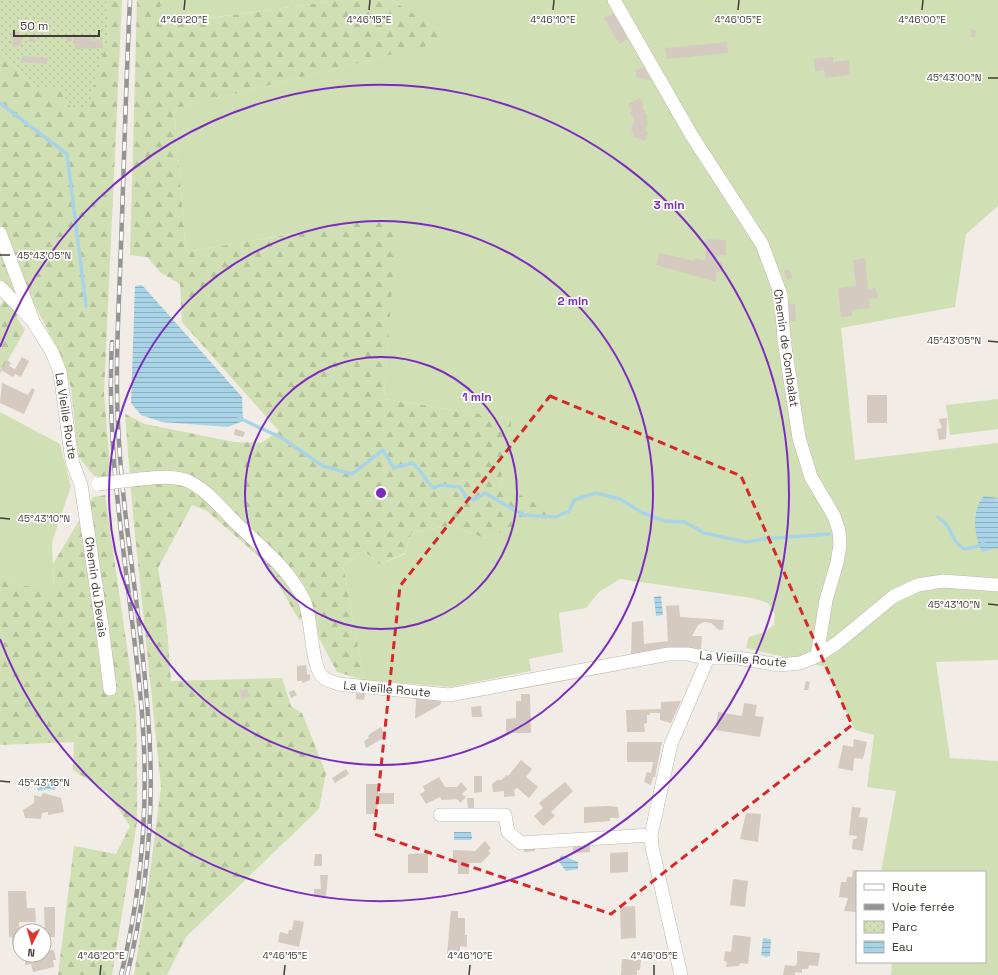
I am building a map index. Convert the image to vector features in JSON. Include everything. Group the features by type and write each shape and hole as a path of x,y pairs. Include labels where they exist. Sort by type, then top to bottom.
{"street":[{"name":"Chemin de Combalat","path":"614,0 692,136 762,244 780,295 784,340 799,438 811,477 834,516 839,531 840,545 837,563 826,600 817,656"},
{"name":"La Vieille Route","path":"0,233 34,323 52,352 60,372 71,454 73,464 82,485 170,477 188,481 209,495 264,549 292,581 304,600 310,621 315,664 323,677 338,684 449,695 669,654 687,654 708,658 738,658 779,665 800,663 817,656 837,643 894,596 918,585 943,581 998,585"},
{"path":"0,287 34,323"},
{"name":"Chemin du Devais","path":"82,485 110,690"},
{"path":"680,975 652,847 651,836 671,744 708,658"},
{"path":"440,815 505,815 508,832 521,843 651,836"}],"highlighted area":[{"path":"550,396 741,476 852,725 611,914 374,834 400,586"}],"green space":[{"path":"0,0 106,0 108,37 88,109 72,109 59,88 36,88 12,64 0,48"},
{"path":"106,0 122,0 104,394 111,477 94,476 78,456 71,388 62,358 35,305 16,316 25,330 0,374 0,306 5,297 0,294 0,48 12,64 36,88 59,88 72,109 108,37"},
{"path":"137,0 161,0 159,25 341,0 391,0 454,39 174,109 186,252 397,216 384,399 512,419 500,486 560,513 484,538 451,525 411,533 405,553 380,564 364,551 343,565 364,680 337,672 319,638 315,614 299,620 265,562 207,511 192,505 158,568 166,617 171,681 282,678 291,706 302,713 326,773 319,809 186,937 167,975 134,975 149,880 161,787 133,515 125,414 145,424 234,442 261,443 279,431 182,322 180,284 161,273 147,257 130,255"},
{"path":"161,0 341,0 158,25"},
{"path":"391,0 998,0 998,206 966,234 955,307 841,328 855,460 998,443 998,660 936,662 950,758 998,761 998,975 891,975 892,963 986,963 986,871 881,871 896,791 867,787 874,735 855,730 825,667 746,648 749,637 765,632 774,625 775,614 768,603 752,598 620,579 599,592 586,608 559,613 563,652 529,659 531,671 450,687 364,680 343,565 364,551 380,564 405,554 411,533 451,525 484,538 559,513 500,486 512,419 384,399 396,216 186,252 174,109 453,39"},
{"path":"998,399 998,429 950,435 946,405"},
{"path":"0,412 60,444 71,486 52,542 54,591 20,585 0,575"},
{"path":"105,495 136,710 137,822 112,975 58,975 74,846 116,854 130,826 107,792 73,770 74,742 0,745 0,575 20,585 54,590 53,564 93,497"}],"water":[{"path":"142,285 242,397 243,421 228,427 162,422 141,415 131,403 135,286"},
{"path":"984,496 998,498 998,548 982,552 977,538 975,523 977,508"},
{"path":"661,596 663,615 656,616 654,597"},
{"path":"47,780 56,781 55,790 48,789 38,791 36,783"},
{"path":"454,832 471,832 472,838 471,840 454,840"},
{"path":"561,855 578,862 578,869 566,871 559,862"},
{"path":"763,938 771,939 770,956 766,957 761,955"}],"building":[{"path":"614,13 628,39 619,44 604,18"},
{"path":"971,29 977,31 975,37 971,37"},
{"path":"19,32 22,45 13,47 11,33"},
{"path":"91,34 92,41 102,39 103,48 75,49 73,36"},
{"path":"72,36 72,41 66,42 66,37"},
{"path":"29,37 35,37 35,41 29,42"},
{"path":"727,42 728,53 667,59 665,48"},
{"path":"22,56 48,58 47,64 21,62"},
{"path":"833,57 833,62 849,60 850,75 825,78 824,70 815,71 814,59"},
{"path":"644,67 651,81 636,77 636,70"},
{"path":"640,98 648,118 646,119 648,122 646,131 648,132 645,141 633,137 634,133 631,132 633,123 635,122 628,104"},
{"path":"706,239 726,240 726,255 717,255 716,261 723,262 723,272 716,272 716,282 656,265 660,253 695,261 695,258 705,261"},
{"path":"865,258 868,289 876,288 878,298 869,299 870,308 852,310 852,316 841,317 838,288 856,286 853,260"},
{"path":"789,269 793,278 787,280 784,271"},
{"path":"795,304 796,321 788,322 787,305"},
{"path":"22,357 29,361 21,377 15,374 13,377 1,370 7,360 11,363 9,366 15,369"},
{"path":"2,383 28,395 32,388 35,390 24,414 0,403"},
{"path":"867,395 887,395 887,423 867,423"},
{"path":"947,418 946,439 939,440 937,429 942,428 939,419"},
{"path":"235,429 245,432 243,437 234,435"},
{"path":"679,605 680,617 724,620 723,630 719,630 711,623 704,622 698,625 692,636 702,636 701,649 681,648 631,655 632,622 643,621 644,644 668,641 666,606"},
{"path":"306,665 307,675 310,674 310,680 302,683 302,681 297,681 297,666"},
{"path":"806,681 810,682 808,690 804,690"},
{"path":"247,689 250,696 242,699 240,691"},
{"path":"294,690 297,695 291,698 289,692"},
{"path":"356,693 365,694 364,700 356,699"},
{"path":"521,694 530,694 531,733 506,733 506,719 516,718 516,701 521,701"},
{"path":"416,698 441,701 441,704 415,719"},
{"path":"681,701 671,723 660,720 660,713 650,713 650,715 647,715 647,723 644,724 645,732 627,732 626,710 661,709 661,702"},
{"path":"744,703 757,705 755,716 764,717 760,737 716,730 718,712 742,716"},
{"path":"481,706 482,717 472,717 471,707"},
{"path":"381,727 385,737 366,748 364,741 369,738 368,736 371,733"},
{"path":"854,739 867,742 863,759 854,758 853,771 838,768 843,745 853,747"},
{"path":"627,742 662,742 655,777 653,777 651,785 644,782 647,772 651,773 653,762 627,762"},
{"path":"521,760 532,769 526,777 538,787 529,798 517,788 514,790 515,796 504,797 504,791 493,792 492,784 497,780 502,780 506,775 508,776"},
{"path":"346,769 349,774 335,783 332,778"},
{"path":"474,776 482,776 482,792 474,793"},
{"path":"439,777 445,787 457,787 461,782 467,789 462,794 466,797 460,803 457,799 442,800 440,797 426,804 420,794 425,791 423,786"},
{"path":"565,782 573,791 551,812 555,816 543,826 534,816 543,808 539,803"},
{"path":"366,784 378,784 378,793 394,793 394,804 377,804 377,814 366,814"},
{"path":"43,793 61,798 64,812 48,815 48,812 42,813 41,819 25,818 23,810 34,803 34,795 41,797"},
{"path":"467,798 474,798 474,810 468,810"},
{"path":"584,807 618,807 619,818 610,818 610,821 584,823"},
{"path":"852,807 861,808 859,817 868,818 863,851 852,849 853,839 856,839 857,836 849,835"},
{"path":"746,813 761,814 758,842 740,839"},
{"path":"485,841 491,848 488,851 491,853 481,863 469,863 469,874 458,874 458,863 453,863 453,850 475,851"},
{"path":"590,845 590,852 573,853 573,846"},
{"path":"524,848 535,848 535,851 524,852"},
{"path":"628,852 628,872 610,873 610,853"},
{"path":"428,853 428,873 408,873 408,854"},
{"path":"315,854 322,854 322,866 314,866"},
{"path":"853,870 864,871 856,871 856,912 844,911 848,898 839,897 841,882 846,882 847,877 852,877"},
{"path":"320,875 328,875 326,896 314,896 314,889 321,889"},
{"path":"733,879 748,881 745,907 730,905"},
{"path":"8,891 26,891 27,908 35,908 36,922 12,923 12,937 9,937"},
{"path":"635,906 636,938 621,939 620,907"},
{"path":"44,907 55,907 55,937 52,937 52,923 45,923"},
{"path":"451,911 458,911 458,918 465,918 467,947 460,946 460,955 447,954"},
{"path":"294,920 304,922 299,947 278,942 280,932 288,934 289,930 292,930"},
{"path":"733,935 751,937 748,964 740,963 739,966 726,967 727,962 724,961 725,951 731,952"},
{"path":"52,950 54,950 56,960 53,960 54,967 33,972 31,964 25,965 25,963 52,963"},
{"path":"797,951 820,953 818,966 809,965 808,969 802,969 802,973 795,972 795,975 783,975 785,965 795,966 797,963"},
{"path":"622,959 641,960 640,970 637,970 637,975 621,975"}],"waterway":[{"path":"0,103 67,154 86,306"},
{"path":"239,418 282,438 323,466 352,474 383,450 394,468 412,463 418,468 434,488 441,485 460,487 466,497 474,500 485,493 523,515 555,517 569,511 574,500 596,493 620,499 643,513 665,521 685,522 704,533 746,542 763,539 829,534"},
{"path":"938,517 947,525 956,542 964,549 979,546 983,543"}],"railway":[{"path":"127,975 145,879 151,781 145,679 120,460 117,401 130,0"},
{"path":"112,342 112,435 121,528 138,668 145,780 139,878 121,975"}]}
